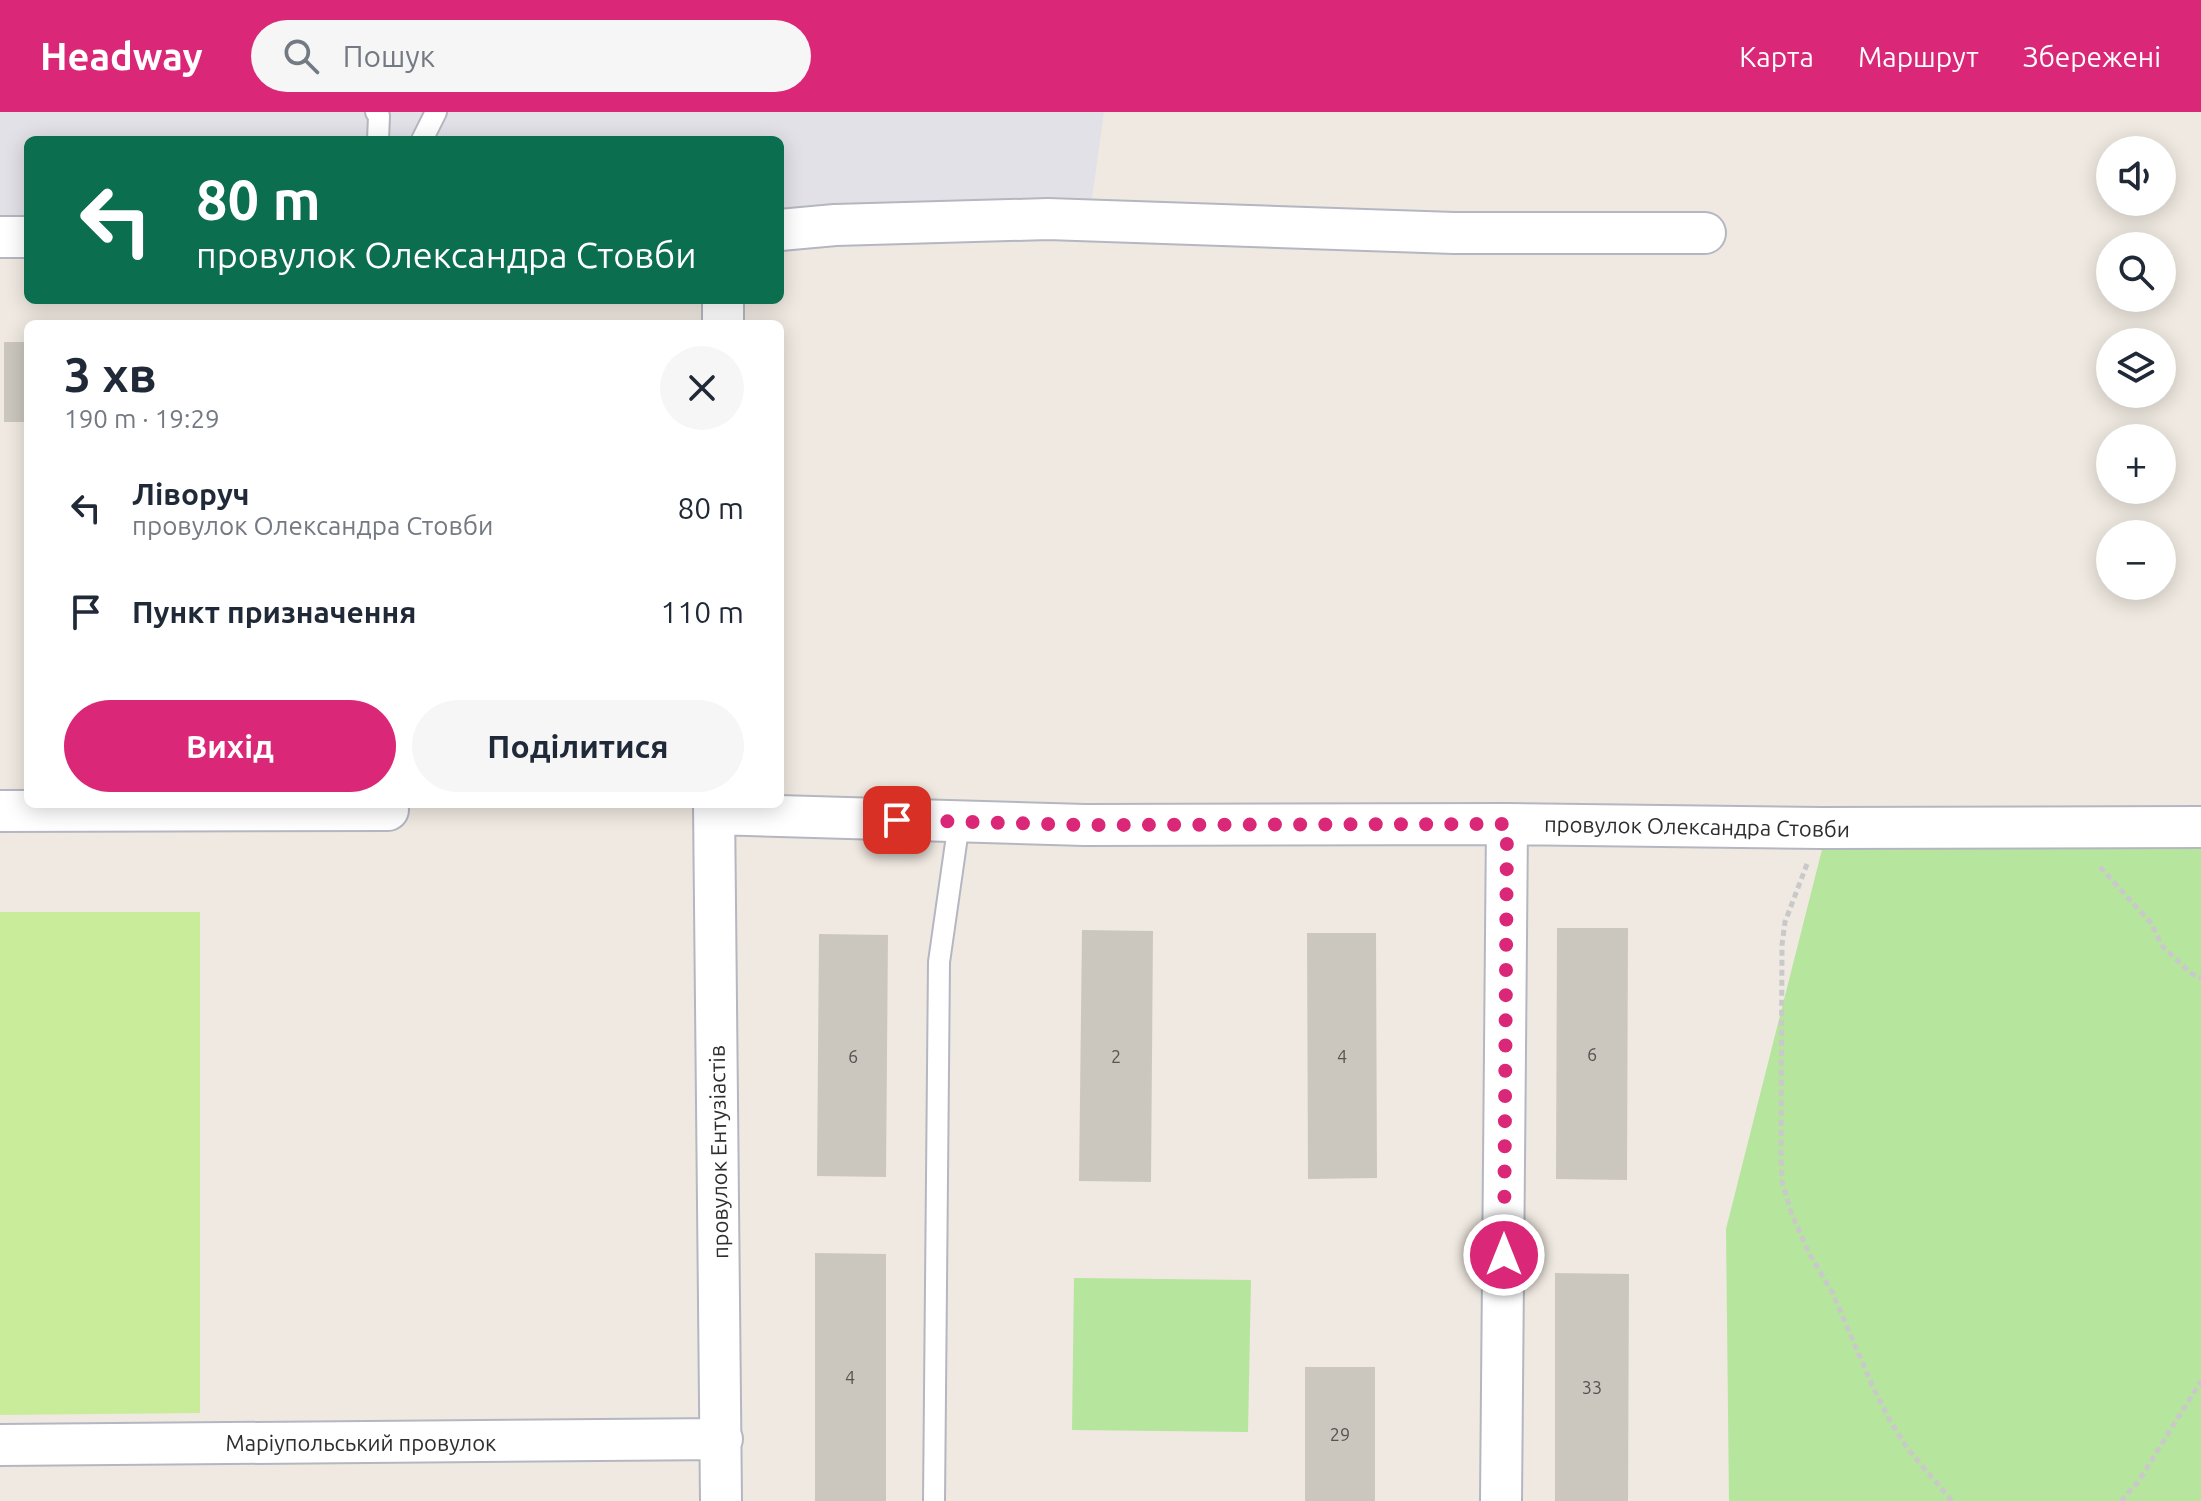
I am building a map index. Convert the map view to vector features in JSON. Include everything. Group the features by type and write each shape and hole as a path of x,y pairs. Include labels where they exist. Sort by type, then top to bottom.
{"street":[{"path":"784,230 835,225 1048,219 1454,233 1705,233"},
{"path":"0,237 24,237"},
{"name":"провулок Олександра Стовби","path":"714,809 959,822 1085,825 2201,827"},
{"name":"провулок Ентузіастів","path":"714,809 721,1501"},
{"path":"0,811 388,810"},
{"path":"1501,1501 1507,824"},
{"name":"Маріупольський провулок","path":"0,1445 722,1439"}],"lane":[{"path":"376,112 379,116 378,136"},
{"path":"424,136 436,112"},
{"path":"934,1501 939,962 959,822"}],"path":[{"path":"2085,827 2087,852 2151,923 2162,946 2192,974 2201,978"},
{"path":"1821,828 1785,922 1782,945 1782,1181 1808,1251 1833,1294 1889,1419 1930,1477 1952,1501"},
{"path":"2121,1501 2138,1482 2201,1381"}],"shaded area":[{"path":"0,112 1104,112 1089,220 784,226 784,136 24,136 24,237 0,237"}],"green space":[{"path":"2201,813 2201,1501 1729,1501 1726,1229 1831,814"},
{"path":"0,912 200,912 200,1413 0,1415"},
{"path":"1074,1278 1251,1280 1248,1432 1072,1430"}],"building":[{"path":"4,342 24,342 24,422 4,422"},
{"path":"1557,928 1628,928 1627,1180 1556,1179"},
{"path":"1082,930 1153,931 1151,1182 1079,1181"},
{"path":"1307,933 1376,933 1377,1178 1308,1179"},
{"path":"819,934 888,935 886,1177 817,1176"},
{"path":"815,1253 886,1254 886,1501 815,1501"},
{"path":"1555,1273 1629,1274 1628,1501 1555,1501"},
{"path":"1305,1367 1375,1367 1375,1501 1305,1501"}],"route":[{"path":"897,820 1085,825 1507,824 1504,1255"}]}
